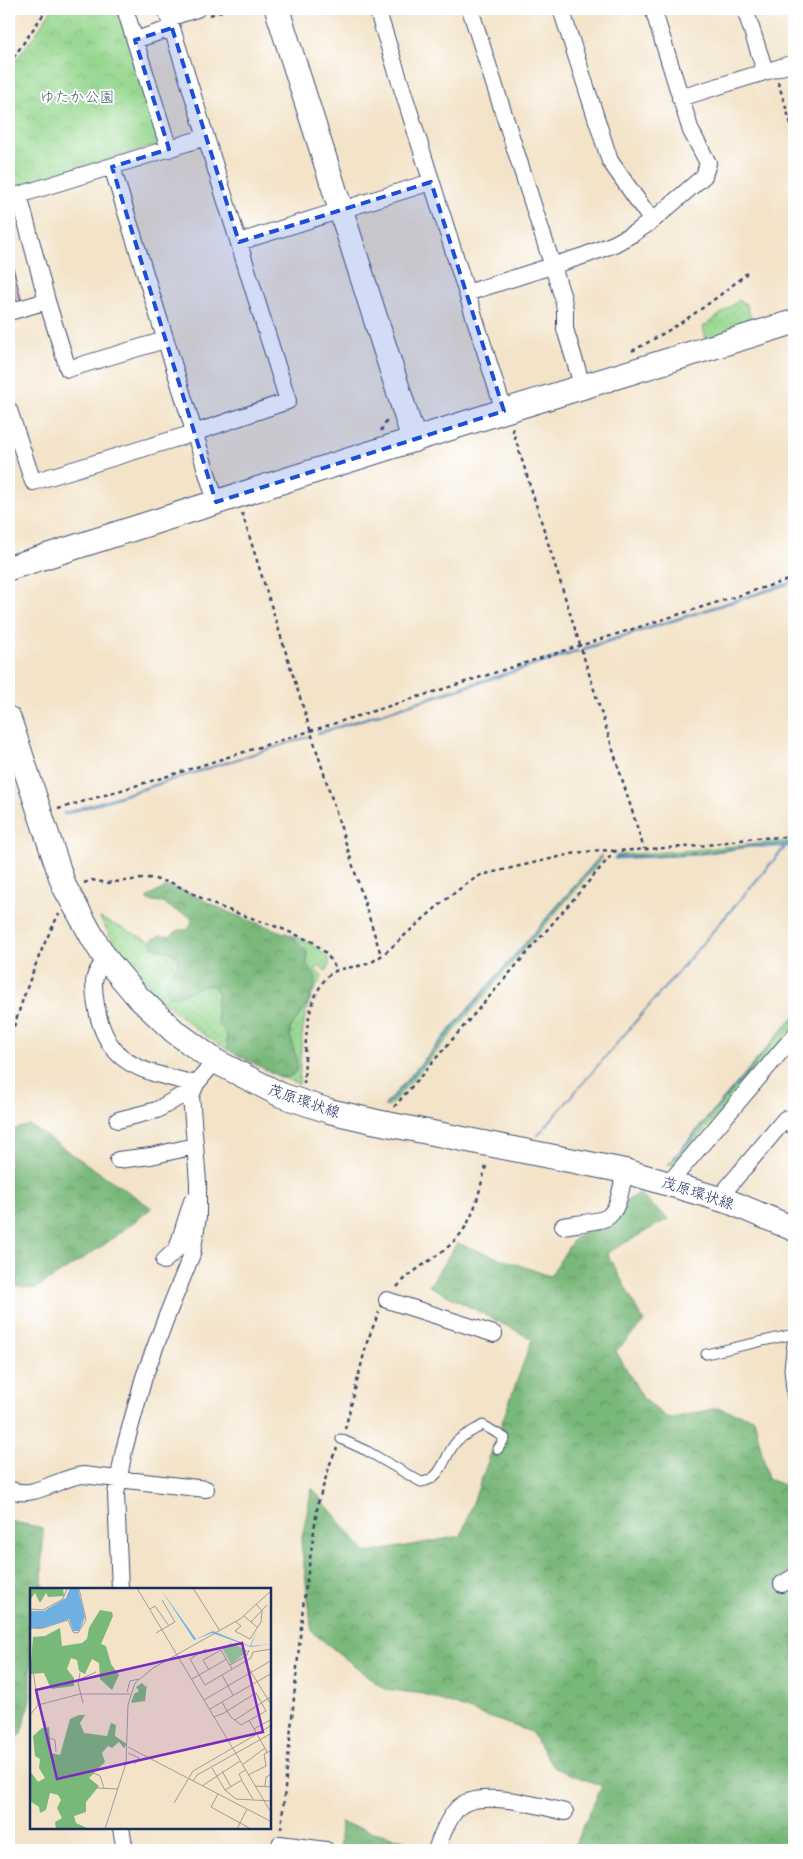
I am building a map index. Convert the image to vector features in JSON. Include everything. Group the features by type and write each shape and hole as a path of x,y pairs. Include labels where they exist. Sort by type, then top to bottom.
{"street":[{"path":"125,9 169,149"},
{"path":"136,40 169,18 197,9"},
{"path":"277,9 414,440"},
{"path":"377,9 505,411"},
{"path":"470,9 563,298 566,310 565,330 583,388"},
{"path":"561,9 610,162 652,221"},
{"path":"467,293 614,244 652,221 704,176 708,163 690,131 653,9"},
{"path":"745,9 769,70"},
{"path":"9,410 33,482 194,433 288,401 169,18"},
{"path":"680,98 794,62"},
{"path":"164,340 68,368 47,301 19,195 206,138"},
{"path":"112,168 194,433 226,499"},
{"path":"239,242 431,182"},
{"path":"9,312 47,301"},
{"path":"9,568 794,322"},
{"name":"茂原環状線","path":"9,719 40,816 68,892 106,959 155,1014 194,1047 215,1061 258,1085 302,1103 377,1122 625,1172 669,1183 718,1199 794,1229"},
{"path":"106,959 97,969 93,982 100,1021 110,1044 120,1056 140,1069 193,1090"},
{"path":"669,1183 794,1036"},
{"path":"118,1120 157,1110 193,1090 215,1061"},
{"path":"120,1588 116,1494 124,1450 144,1377 192,1254 198,1217 193,1090"},
{"path":"718,1199 784,1119 794,1127"},
{"path":"118,1160 151,1156 195,1146"},
{"path":"563,1226 606,1218 613,1211 618,1199 625,1172"},
{"path":"164,1261 177,1249 198,1182"},
{"path":"387,1300 494,1334"},
{"path":"9,1489 24,1493 73,1476 82,1475 206,1489"},
{"path":"436,1850 443,1833 457,1809 467,1802 481,1799 502,1800 565,1812"},
{"path":"121,1829 125,1850"},
{"path":"280,1844 326,1850"}],"lane":[{"path":"706,1354 794,1335 789,1369 792,1399"},
{"path":"341,1439 367,1451 421,1482 429,1481 436,1474 456,1442 483,1426 505,1438 498,1449"}],"path":[{"path":"9,64 47,9"},
{"path":"769,70 794,134"},
{"path":"505,411 644,849"},
{"path":"226,499 311,731 381,955"},
{"path":"40,816 794,578"},
{"path":"302,1103 311,1006 319,988 327,977 338,970 359,967 374,961 469,881 481,875 576,853 600,850 615,851 700,846 754,838 794,837"},
{"path":"377,1122 390,1111 615,851"},
{"path":"9,1042 26,987 68,892 92,880 107,883 150,878 172,883 234,913 280,928 313,942 326,953 338,970"},
{"path":"280,1844 303,1607 318,1503 330,1461 341,1439 367,1342 376,1316 387,1300 412,1272 448,1248 464,1230 474,1209 481,1181 494,1146"}],"highlighted area":[{"path":"172,28 239,242 431,182 504,411 216,502 112,167 169,149 135,40"}],"green space":[{"name":"ゆたか公園","path":"52,9 119,9 162,143 9,191 9,69"},
{"path":"739,300 746,304 752,321 750,326 706,340 703,327"},
{"path":"794,842 794,844 750,846 694,854 615,857 618,855"},
{"path":"601,857 602,859 389,1107 386,1106"},
{"path":"166,887 185,891 230,913 290,935 307,953 307,966 315,976 315,982 311,996 290,1029 297,1068 294,1074 288,1077 278,1076 228,1050 226,1032 218,1023 216,1005 218,992 212,985 169,997 166,980 178,966 178,956 154,947 150,941 160,936 170,936 179,930 187,930 192,921 188,916 162,903 150,901 146,898"},
{"path":"100,918 150,941 154,948 178,956 178,966 168,974 183,995 198,986 212,985 218,992 216,1005 218,1023 226,1032 228,1050 190,1024 155,993 125,957"},
{"path":"285,933 316,947 328,959 329,965 326,971 318,966 316,971 322,976 307,1007 302,1040 299,1084 278,1076 284,1078 297,1062 290,1037 290,1029 307,1004 312,972 307,966 307,955 304,947"},
{"path":"794,1018 794,1026 674,1165 668,1164 675,1158"},
{"path":"29,1125 152,1208 104,1245 35,1289 9,1285 9,1131"},
{"path":"638,1193 668,1219 607,1253 644,1322 616,1351 643,1398 668,1419 717,1408 754,1418 768,1479 794,1489 794,1850 572,1850 602,1786 554,1768 531,1732 423,1694 384,1689 312,1632 301,1542 312,1488 366,1553 461,1536 532,1339 429,1286 457,1243 550,1276 573,1240"},
{"path":"9,1521 43,1528 42,1588 30,1588 30,1698 22,1734 9,1741"},
{"path":"341,1823 440,1850 339,1850"}],"water":[{"path":"794,581 794,583 584,650 583,648"},
{"path":"577,650 579,652 319,734 317,733"},
{"path":"309,736 64,815 63,813"},
{"path":"794,844 787,846 537,1136 784,847 750,847 694,855 614,859 615,857 694,854 750,846"},
{"path":"601,855 386,1106 384,1106"},
{"path":"794,1016 674,1159 673,1158"}],"building":[{"path":"9,261 12,263 21,300 9,303"}]}
